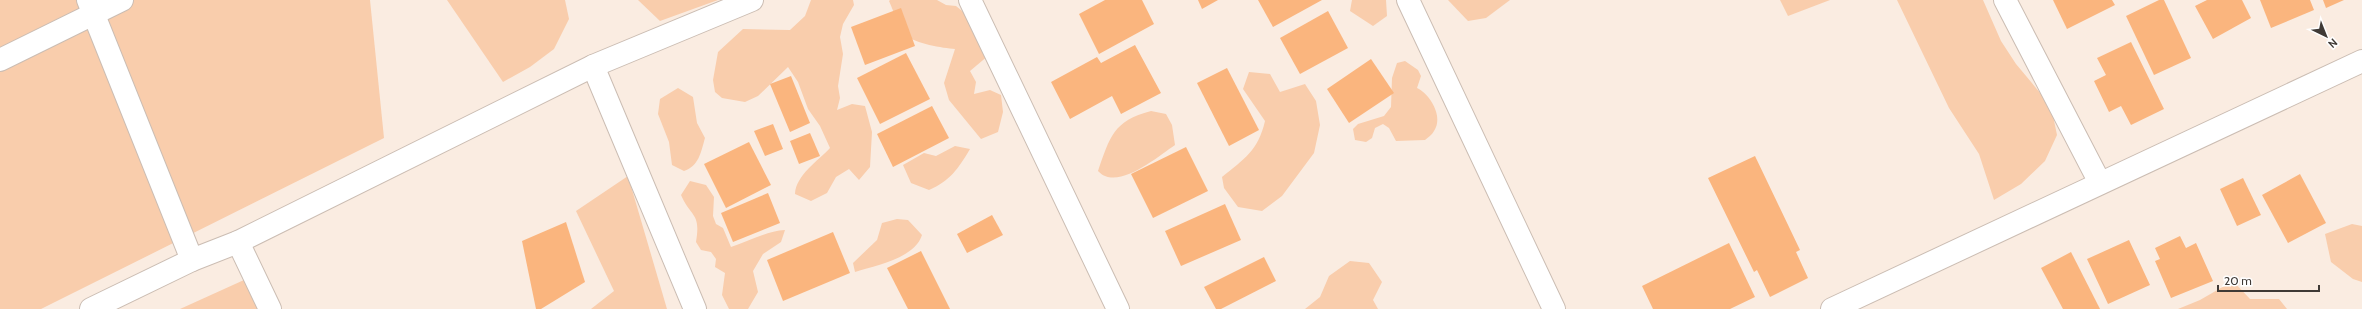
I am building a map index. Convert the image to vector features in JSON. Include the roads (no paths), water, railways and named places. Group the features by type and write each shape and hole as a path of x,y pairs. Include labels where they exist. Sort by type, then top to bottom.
{"street":[{"path":"0,60 91,8 122,0"},
{"path":"91,309 192,260 238,242 593,66 752,0"},
{"path":"970,0 1118,309"},
{"path":"1408,0 1554,309"},
{"path":"2005,0 2100,183"},
{"path":"91,8 192,260"},
{"path":"1832,309 2362,61"},
{"path":"593,66 695,309"},
{"path":"238,242 270,309"}]}
